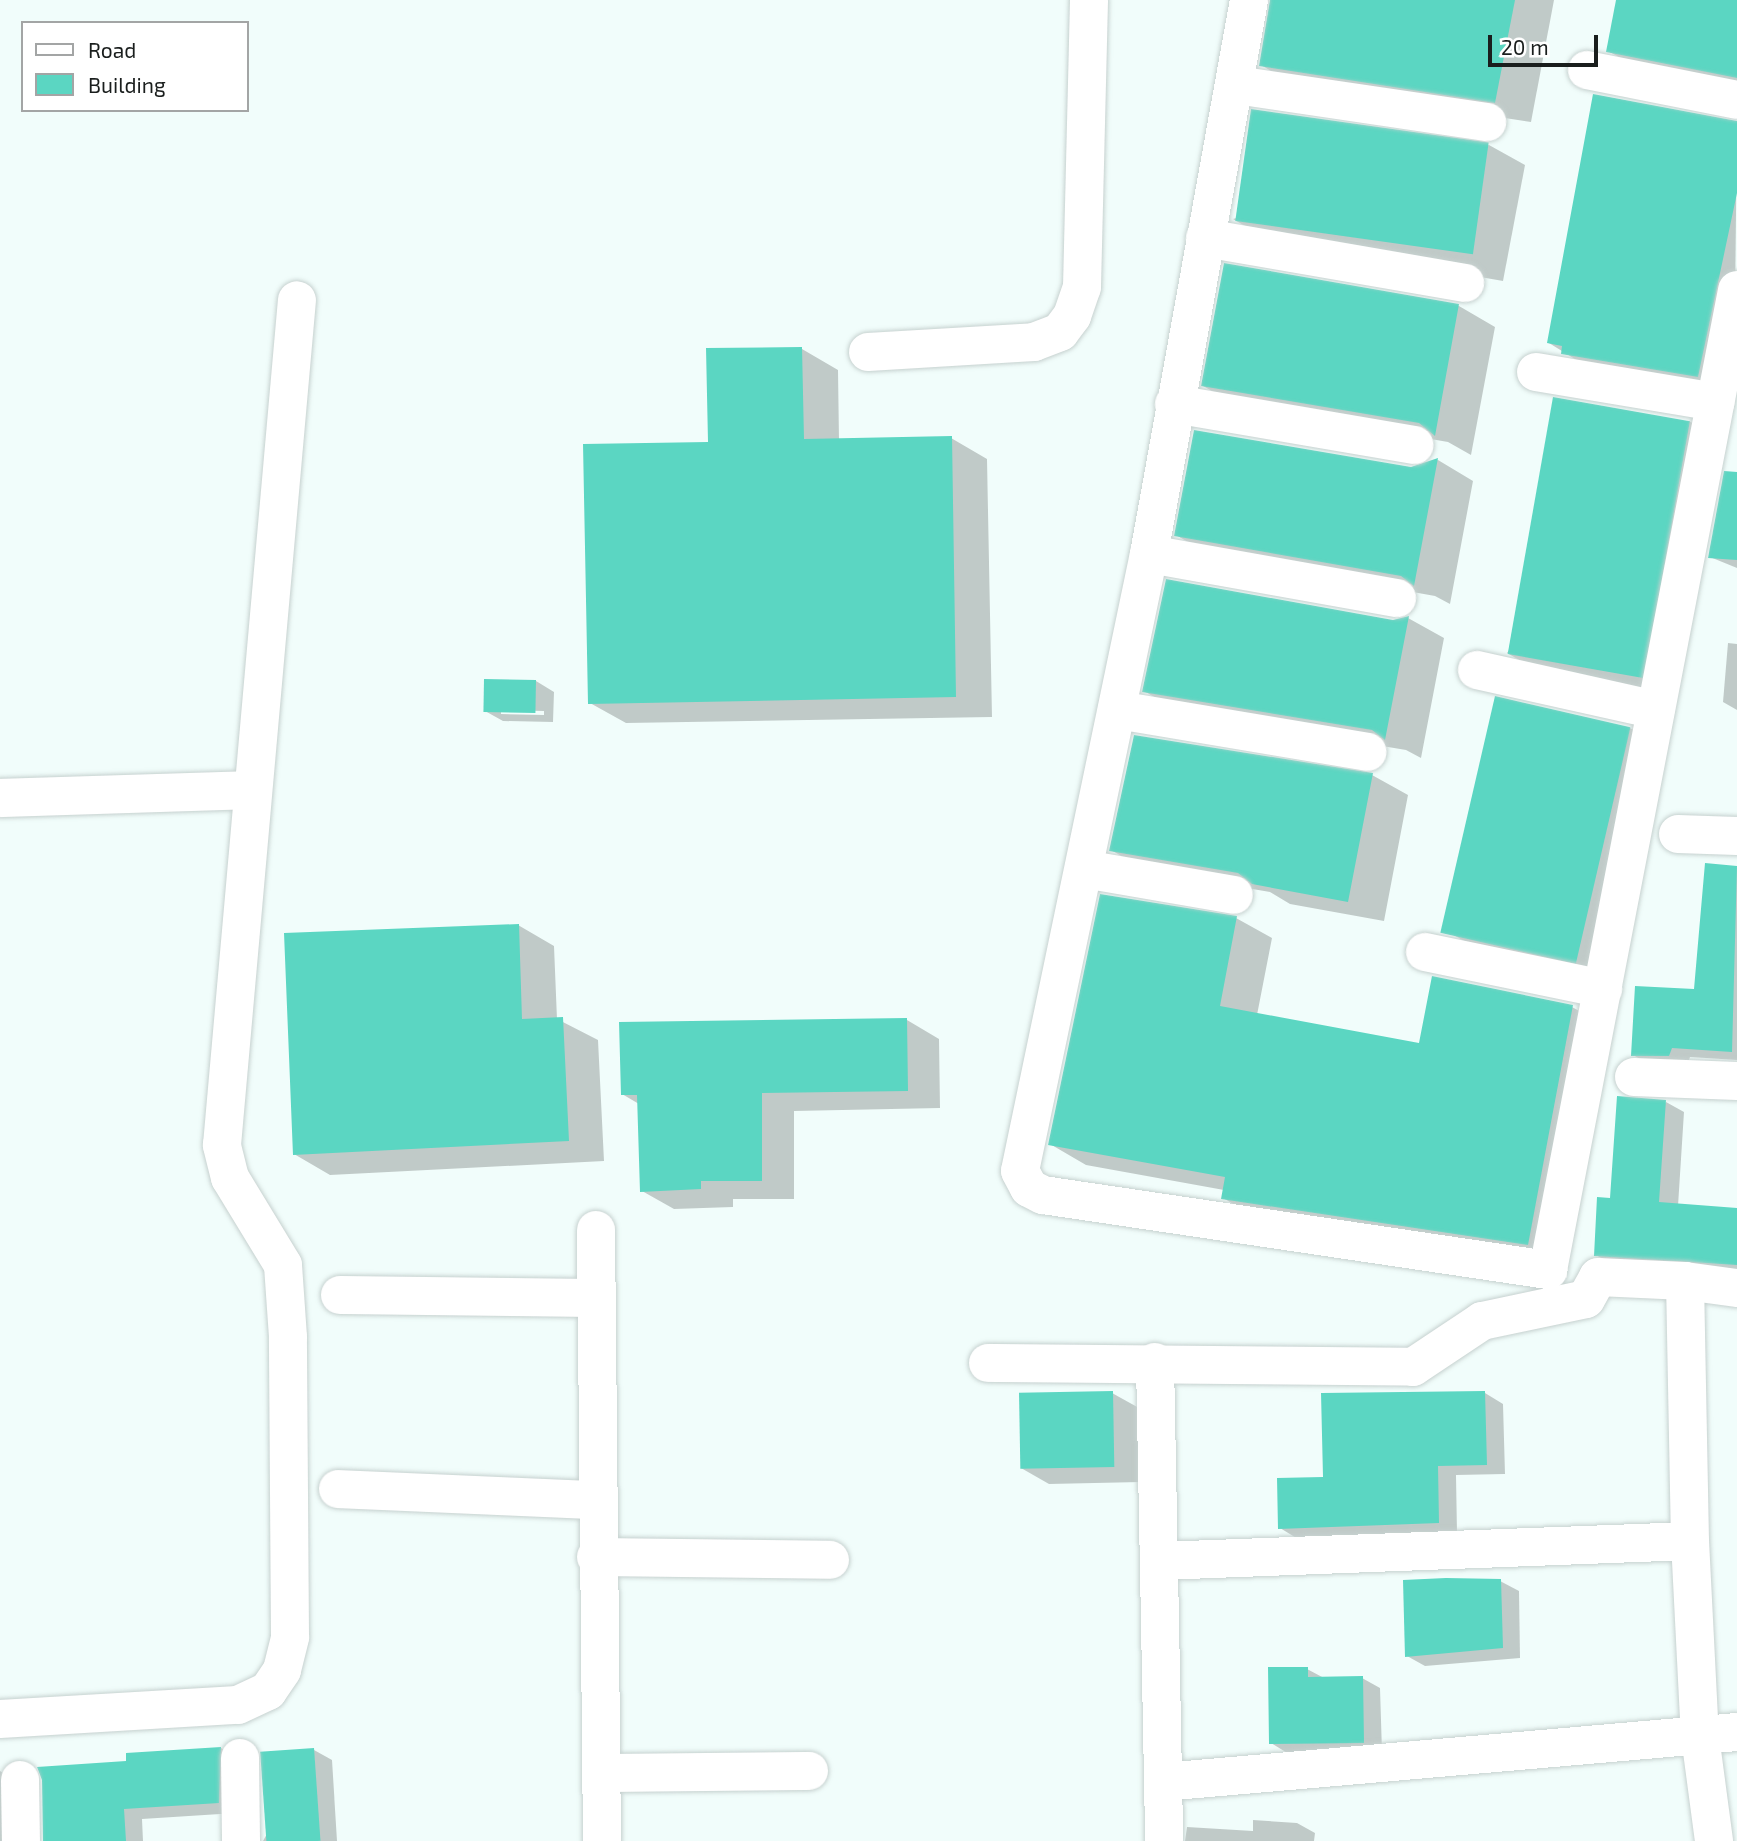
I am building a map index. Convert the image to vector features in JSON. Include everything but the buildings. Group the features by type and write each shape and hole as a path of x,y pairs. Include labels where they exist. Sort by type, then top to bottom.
{"street":[{"path":"868,352 1034,342 1059,332 1072,316 1082,287 1089,0"},
{"path":"1249,0 1236,85 1174,404 1149,554 1020,1171 1024,1184 1043,1195 1548,1270 1737,290"},
{"path":"1587,70 1737,100"},
{"path":"1236,85 1487,122"},
{"path":"1205,238 1465,283"},
{"path":"0,1719 238,1705 268,1691 282,1670 290,1637 288,1337 283,1265 230,1178 222,1145 251,790 297,300"},
{"path":"1536,372 1716,402"},
{"path":"1174,404 1415,445"},
{"path":"1149,554 1396,598"},
{"path":"1477,670 1656,710"},
{"path":"1117,710 1368,752"},
{"path":"0,798 251,790"},
{"path":"1678,834 1737,836"},
{"path":"1084,869 1234,895"},
{"path":"1425,952 1603,989"},
{"path":"1634,1077 1737,1081"},
{"path":"596,1230 595,1500 603,1773 602,1841"},
{"path":"988,1363 1155,1362 1413,1367 1482,1321 1586,1299 1598,1277 1737,1288"},
{"path":"1685,1282 1690,1541 1719,1734 1714,1841"},
{"path":"340,1295 596,1298"},
{"path":"1155,1362 1164,1841"},
{"path":"338,1489 595,1500"},
{"path":"1160,1560 1690,1541"},
{"path":"596,1558 830,1560"},
{"path":"1163,1782 1719,1734"},
{"path":"240,1758 241,1841"},
{"path":"603,1773 809,1771"},
{"path":"20,1780 21,1841"}]}
